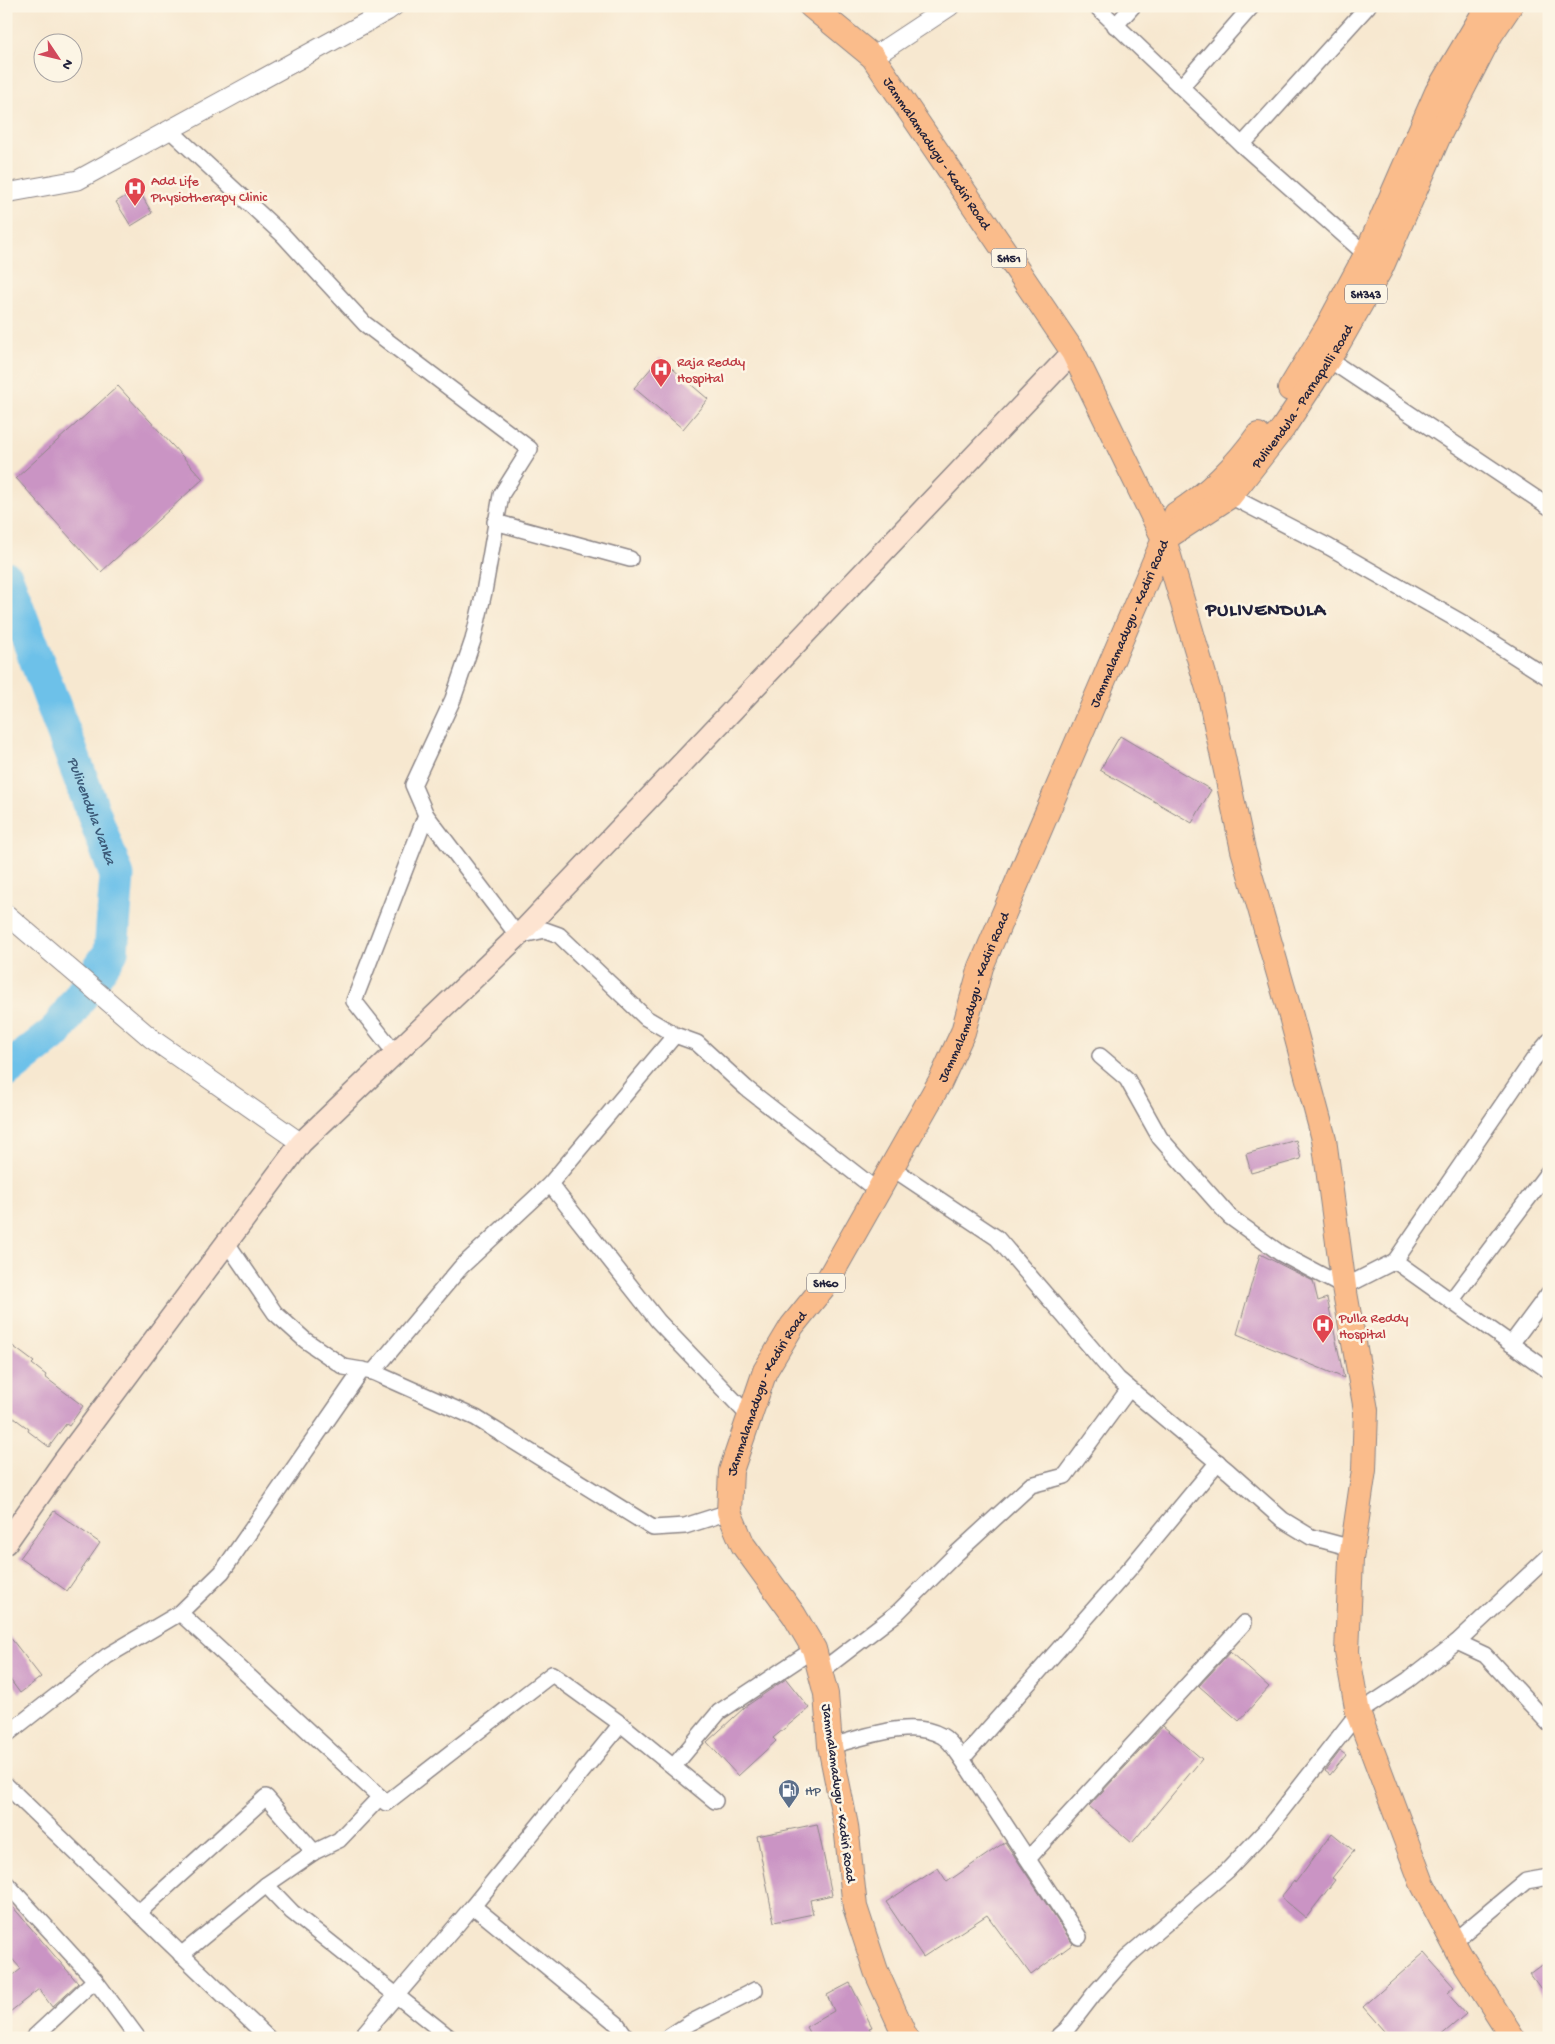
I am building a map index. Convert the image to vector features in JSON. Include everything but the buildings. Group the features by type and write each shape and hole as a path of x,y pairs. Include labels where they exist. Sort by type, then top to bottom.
{"main road":[{"name":"Jammalamadugu - Kadiri Road","path":"811,6 873,57 1073,352 1161,532 981,967 963,1032 940,1082 825,1285 792,1326 765,1371 731,1472 729,1512 743,1545 794,1615 814,1649 826,1694 830,1746 846,1826 856,1907 876,1971 906,2038"},
{"name":"Pulivendula - Parnapalli Road","path":"1161,532 1248,449 1286,396 1328,326 1373,261 1437,92 1488,6"},
{"name":"Pulivendula - Parnapalli Road","path":"1161,532 1230,496 1283,428 1328,359 1373,261 1491,34 1510,6"},
{"path":"6,1543 63,1462 301,1143 518,936 1073,352"},
{"path":"1161,532 1209,692 1243,850 1324,1139 1344,1287 1366,1410 1364,1470 1352,1548 1348,1652 1358,1713 1422,1883 1453,1942 1513,2038"}],"street":[{"path":"6,193 78,180 394,6"},
{"path":"873,57 950,6"},
{"path":"1096,6 1242,145 1373,261"},
{"path":"1115,26 1133,6"},
{"path":"1181,87 1252,6"},
{"path":"1242,145 1368,6"},
{"path":"170,130 283,235 365,324 530,449 501,495 484,592 473,640 453,699 413,785 426,815 518,936 545,930 559,935 646,1018 675,1035 697,1043 746,1088 879,1192"},
{"path":"1328,359 1549,507"},
{"path":"1230,496 1346,556 1547,673"},
{"path":"496,522 630,559"},
{"path":"395,1053 354,1001 426,815"},
{"path":"6,914 152,1039 301,1143"},
{"path":"6,1735 107,1656 180,1613 222,1572 368,1371 461,1267 550,1184 675,1035"},
{"path":"1100,1056 1127,1079 1160,1138 1230,1217 1280,1253 1344,1287 1395,1261 1533,1060 1549,1041"},
{"path":"892,1168 997,1238 1118,1379 1218,1462 1283,1520 1311,1537 1352,1548"},
{"path":"1450,1301 1549,1172"},
{"path":"550,1184 658,1321 749,1416"},
{"path":"227,1243 275,1313 305,1340 344,1367 368,1371 476,1418 653,1528 685,1526 729,1512"},
{"path":"1395,1261 1549,1371"},
{"path":"1511,1344 1549,1293"},
{"path":"820,1672 897,1613 957,1553 1030,1485 1065,1476 1129,1388"},
{"path":"962,1759 1132,1567 1218,1462"},
{"path":"1057,2038 1067,2029 1094,1994 1127,1957 1227,1870 1267,1829 1358,1713 1408,1680 1457,1642 1521,1580 1549,1556"},
{"path":"180,1613 386,1803 552,1674 621,1724 715,1801"},
{"path":"1028,1859 1244,1624"},
{"path":"1457,1642 1485,1655 1549,1724"},
{"path":"674,1766 719,1712 814,1649"},
{"path":"360,2038 473,1906 621,1724"},
{"path":"830,1746 902,1728 924,1728 944,1736 962,1759 1079,1937"},
{"path":"6,1785 268,2038"},
{"path":"138,1913 266,1797 314,1852"},
{"path":"181,1955 266,1885 314,1852 339,1840 380,1797"},
{"path":"1453,1942 1526,1881 1549,1877"},
{"path":"266,1885 292,1912 450,2038"},
{"path":"10,1894 95,1980 138,2038"},
{"path":"473,1906 617,2024 627,2038"},
{"path":"33,2038 95,1980"},
{"path":"667,2038 690,2023 755,1990"}],"waterway":[{"name":"Pulivendula Vanka","path":"6,578 117,876 111,952 56,1032 6,1071"}],"place":[{"name":"Add Life Physiotherapy Clinic","path":"135,207"},
{"name":"Raja Reddy Hospital","path":"661,388"},
{"name":"Pulla Reddy Hospital","path":"1323,1344"},
{"name":"HP","path":"789,1809"}],"district":[{"name":"PULIVENDULA","path":"1266,608"}]}
